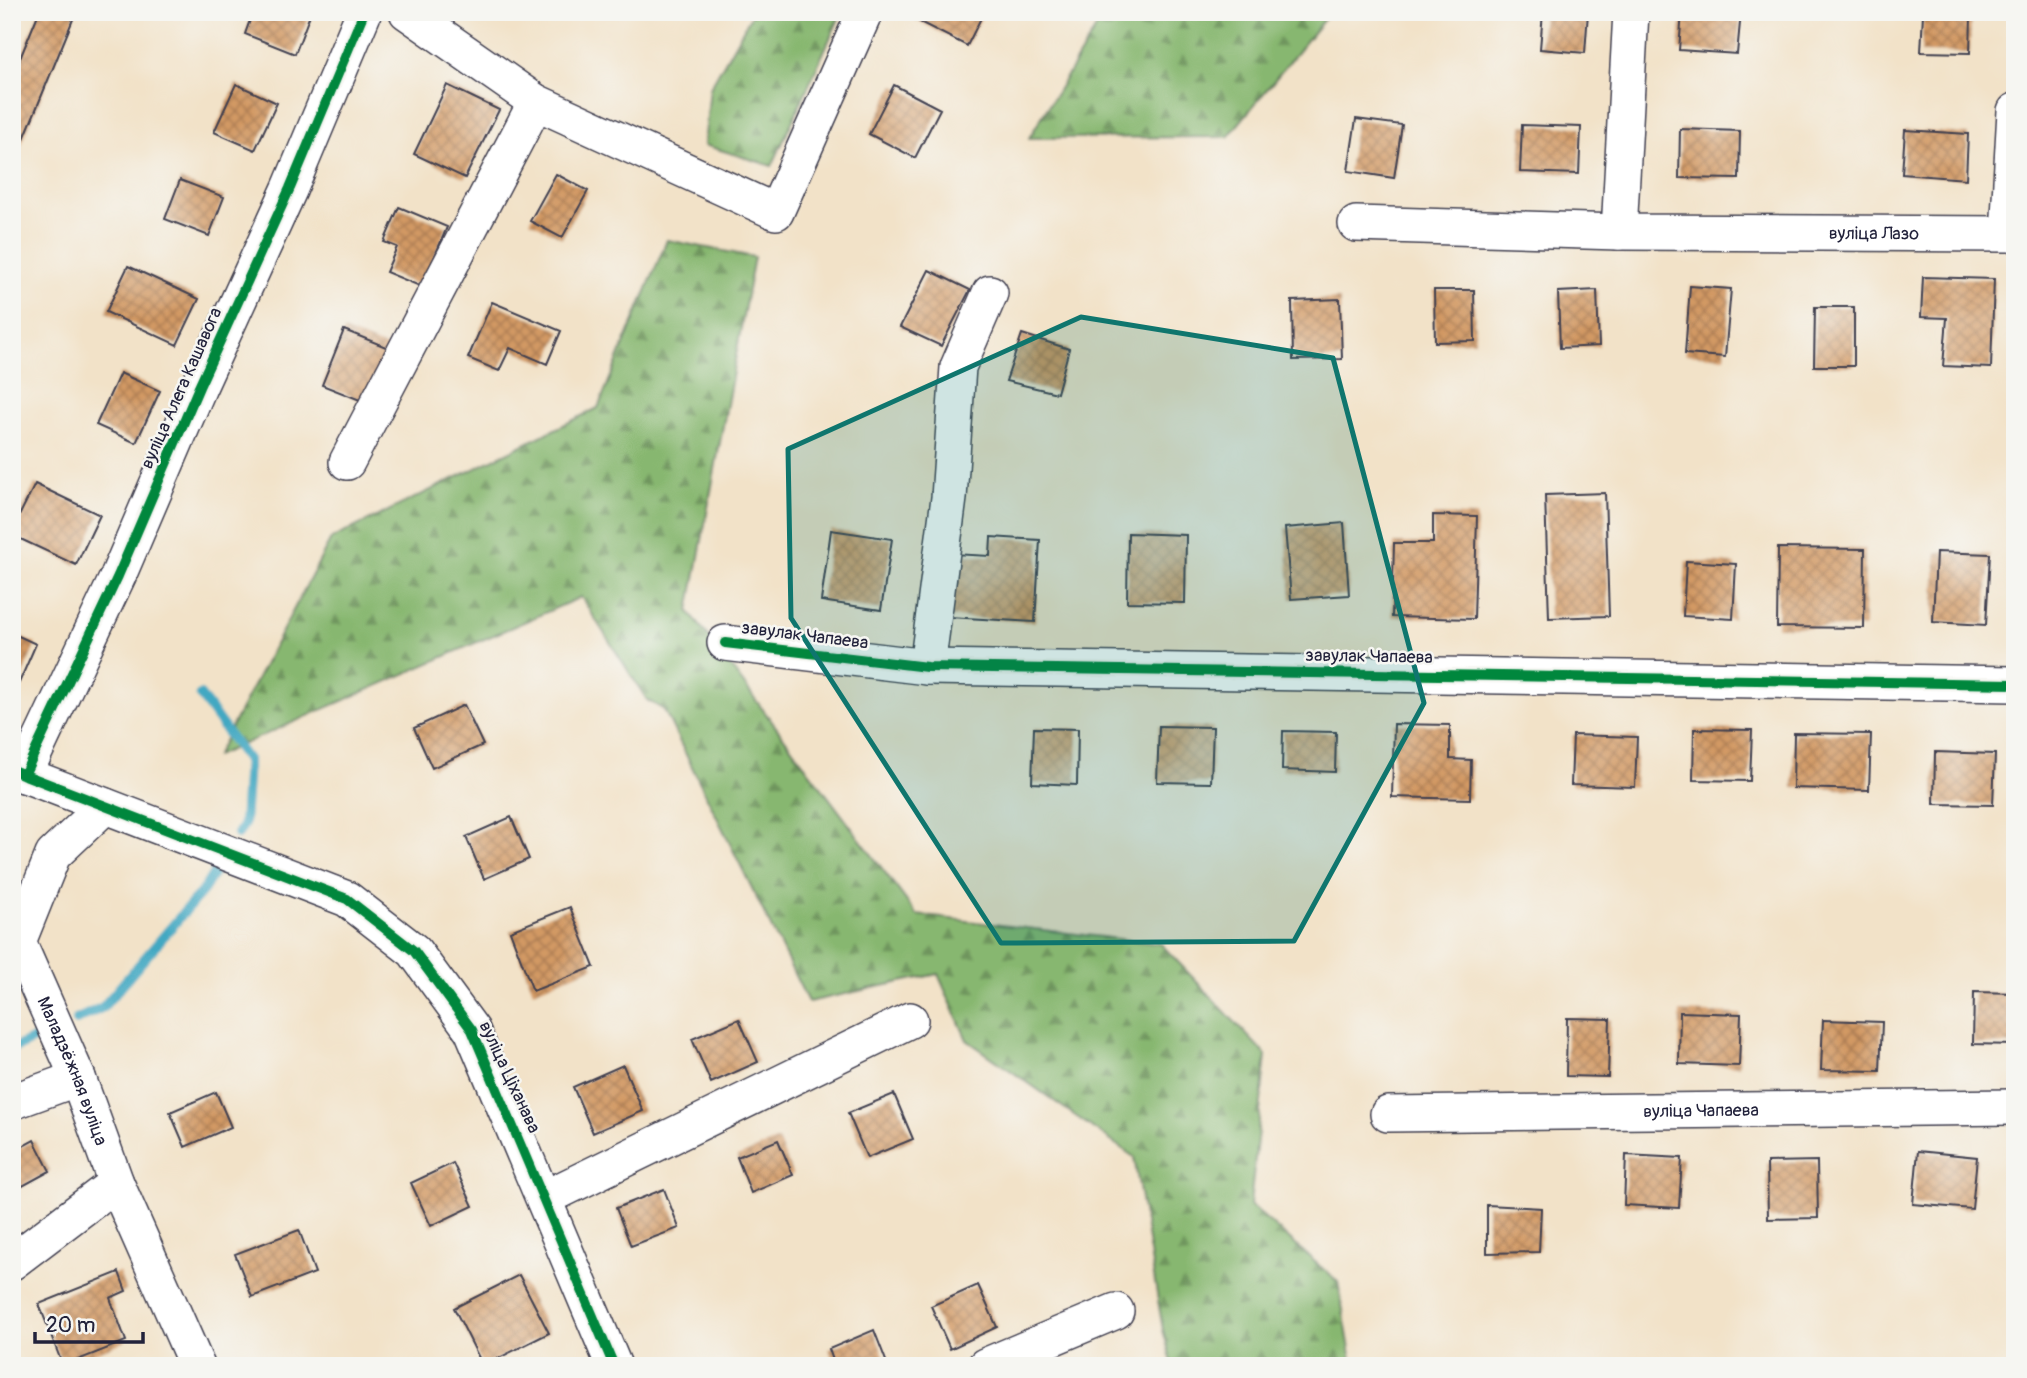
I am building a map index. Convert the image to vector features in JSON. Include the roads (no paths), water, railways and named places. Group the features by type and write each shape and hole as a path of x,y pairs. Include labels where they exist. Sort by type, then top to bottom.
{"street":[{"name":"вуліца Алега Кашавога","path":"18,773 118,576 199,387 290,188 364,12"},
{"path":"407,12 536,102 776,212 865,12"},
{"path":"1619,232 1631,12"},
{"path":"347,462 536,102"},
{"name":"вуліца Лазо","path":"1356,224 1619,232 2011,234 2015,111"},
{"path":"926,667 949,498 958,366 990,293"},
{"name":"завулак Чапаева","path":"725,643 926,667 2015,684"},
{"name":"вуліца Ціханава","path":"18,773 347,899 414,951 472,1030 614,1366"},
{"path":"15,932 53,855 106,806"},
{"name":"Маладзёжная вуліца","path":"15,932 78,1079 116,1183 197,1366"},
{"path":"545,1198 910,1020"},
{"path":"12,1102 78,1079"},
{"name":"вуліца Чапаева","path":"1388,1114 2015,1107"},
{"path":"12,1262 116,1183"},
{"path":"985,1366 1116,1311"}],"waterway":[{"path":"200,695 248,761 244,824 238,834"},
{"path":"76,1020 103,1007 204,889 215,871"},
{"path":"12,1049 36,1038"}]}
